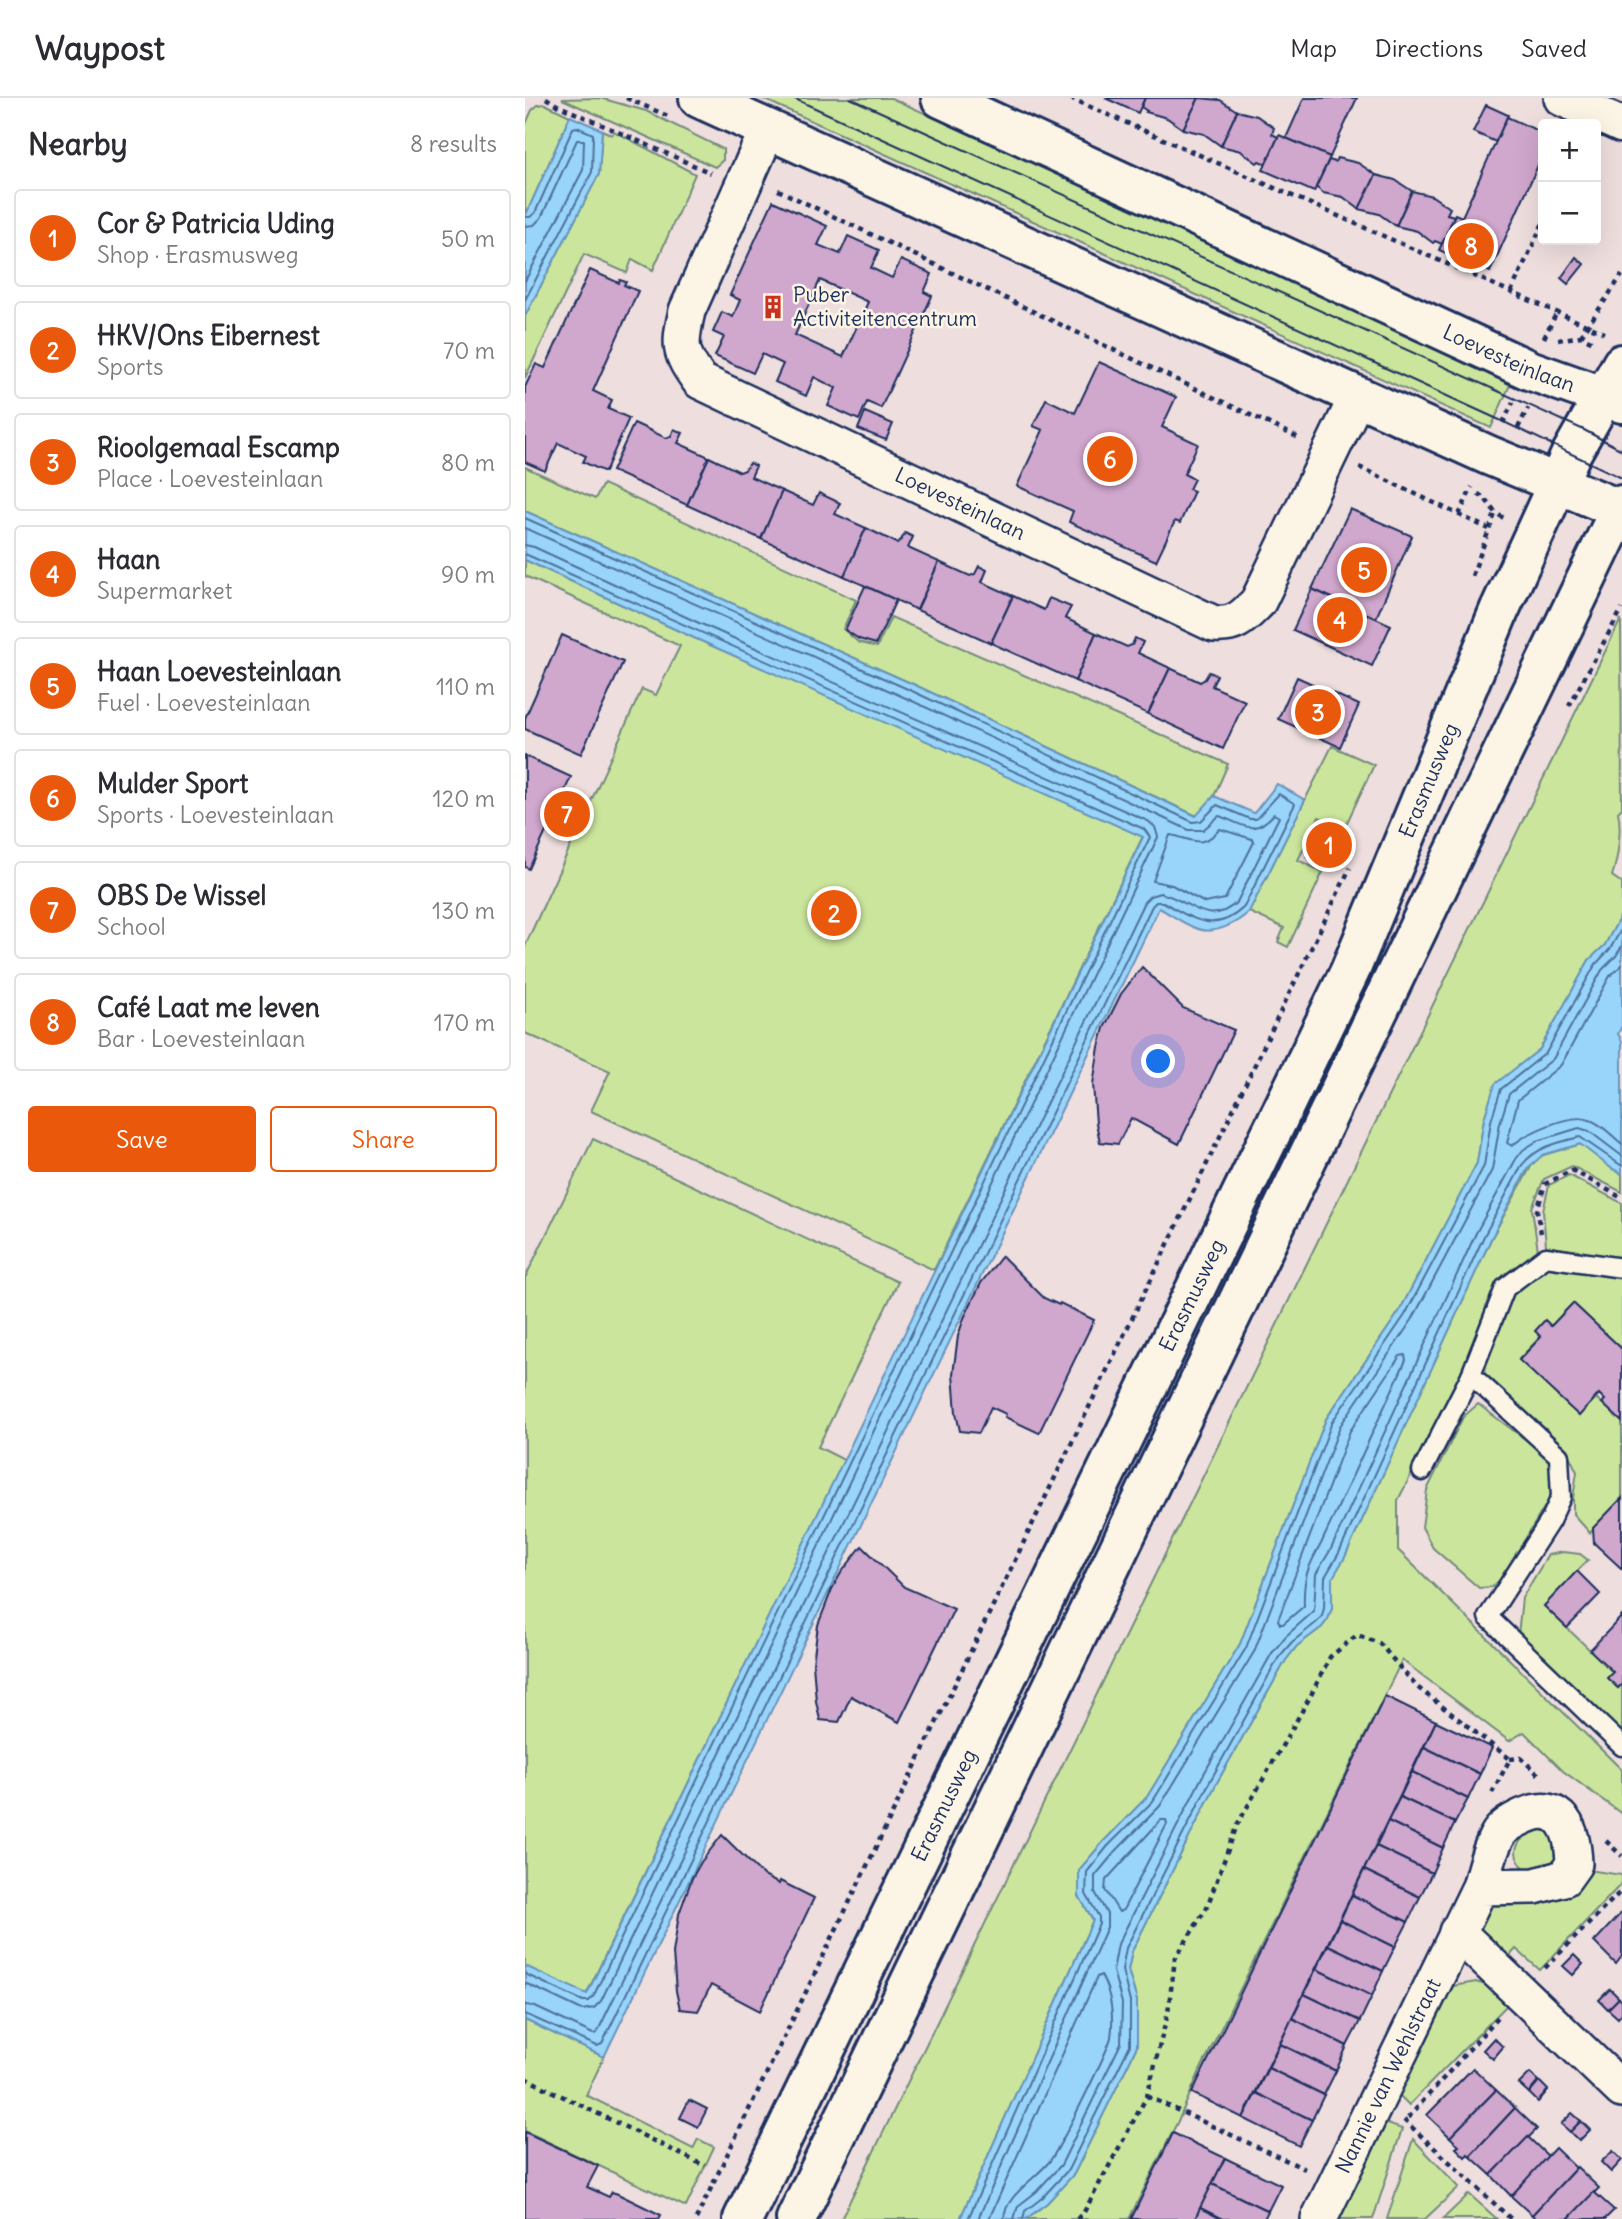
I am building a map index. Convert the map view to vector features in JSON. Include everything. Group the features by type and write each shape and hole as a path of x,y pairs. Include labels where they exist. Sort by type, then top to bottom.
{"main road":[{"path":"699,98 1495,458 1621,507"},
{"name":"Loevesteinlaan","path":"941,98 1536,373 1615,374"},
{"name":"Erasmusweg","path":"743,2219 1350,971 1499,611 1557,482 1615,374"},
{"name":"Erasmusweg","path":"796,2219 1621,507"}],"street":[{"path":"1562,98 1622,125"},
{"name":"Loevesteinlaan","path":"768,129 687,311 681,337 684,359 700,381 1214,624 1240,622 1258,602 1357,395"},
{"path":"1480,1887 1535,1886 1564,1878 1574,1864 1569,1829 1563,1820 1552,1812 1534,1812 1512,1822 1498,1833"},
{"name":"Nannie van Wehlstraat","path":"1319,2219 1480,1887 1498,1833"},
{"path":"1457,1933 1622,2090"}],"lane":[{"path":"1422,1471 1471,1375 1505,1287 1546,1257 1622,1268"},
{"path":"1471,1375 1559,1456 1561,1497 1550,1521 1489,1617 1622,1746"}],"path":[{"path":"546,98 719,176 731,160 747,176 1489,529"},
{"path":"1070,98 1588,326 1615,374"},
{"path":"1511,292 1538,234"},
{"path":"1581,336 1622,275"},
{"path":"1459,515 1495,458 1536,373 1557,312"},
{"path":"1495,458 1536,373 1560,341"},
{"path":"1468,587 1495,514"},
{"name":"Erasmusweg","path":"696,2219 1353,862"},
{"path":"1546,1257 1537,1211 1545,1184 1572,1170 1622,1198"},
{"path":"1077,2219 1090,2201 1147,2096 1168,2012 1175,1959 1207,1907 1237,1825 1330,1657 1357,1635 1379,1643 1417,1687 1510,1759 1474,1827 1498,1833"},
{"path":"525,2078 705,2166"},
{"path":"1147,2096 1336,2183"},
{"path":"1405,2121 1511,2219"}],"green space":[{"path":"600,98 646,111 723,149 723,160 715,167 562,99"},
{"path":"761,98 891,98 1513,378 1491,428"},
{"path":"545,104 570,116 525,217 525,126 532,110"},
{"path":"602,130 612,135 614,131 695,174 653,270 632,259 627,273 584,254 525,378 525,316 599,174"},
{"path":"525,467 595,499 603,484 856,600 843,629 858,642 877,647 891,617 1228,764 1214,796 1197,816 915,685 525,511"},
{"path":"525,560 692,637 1143,836 934,1270 591,1111 610,1071 525,1033 525,946 642,689 656,695 680,646 525,576"},
{"path":"1621,619 1622,808 1618,812 1619,844 1612,876 1622,883 1622,913 1605,945 1589,960 1540,1049 1495,1085 1484,1119 1477,1163 1399,1312 1326,1419 1240,1644 1147,1797 1079,1870 1079,1896 1093,1920 960,2219 841,2219"},
{"path":"1332,746 1374,765 1344,829 1319,817 1298,860 1323,872 1288,947 1278,942 1284,928 1249,912"},
{"path":"593,1139 898,1282 818,1447 844,1460 586,1995 525,1966 525,1278"},
{"path":"1581,1144 1622,1174 1622,1192 1572,1166 1544,1179 1532,1208 1538,1251 1504,1275 1463,1374 1398,1500 1398,1550 1622,1770 1622,1814 1563,1771 1524,1732 1509,1741 1402,1660 1129,2219 1026,2219 1047,2203 1074,2174 1137,2046 1137,2001 1128,1970 1132,1951 1215,1786 1286,1660 1297,1646 1328,1619 1332,1608 1332,1578 1345,1557 1491,1239 1534,1161 1543,1155"},
{"path":"1569,1175 1622,1203 1622,1259 1546,1246 1543,1211 1549,1185"},
{"path":"1546,1266 1622,1278 1622,1349 1573,1303 1519,1359 1579,1415 1596,1398 1622,1422 1622,1498 1590,1533 1573,1514 1577,1472 1570,1457 1481,1375 1506,1296"},
{"path":"1478,1404 1554,1461 1554,1491 1502,1578 1492,1587 1479,1588 1433,1548 1422,1527 1427,1490 1463,1417"},
{"path":"1563,1552 1580,1554 1588,1560 1544,1606 1613,1672 1608,1679 1618,1688 1622,1684 1622,1733 1518,1635 1522,1598 1548,1555"},
{"path":"1540,1829 1553,1834 1558,1862 1531,1872 1518,1860 1517,1848 1531,1832"},
{"path":"1588,1870 1622,1875 1622,1883 1540,1970 1516,1949 1504,1962 1477,1931 1483,1905"},
{"path":"1476,1982 1489,1986 1508,2004 1409,2105 1395,2091 1439,2000 1453,1986"},
{"path":"525,2020 604,2057 586,2095 693,2149 698,2139 714,2147 686,2207 525,2131"},
{"path":"1379,2121 1402,2129 1373,2219 1333,2219"},
{"path":"1413,2139 1459,2187 1425,2219 1387,2219"},
{"path":"1469,2194 1497,2219 1443,2219"}],"water":[{"path":"570,116 602,130 599,174 525,316 525,217"},
{"path":"525,511 915,685 1196,816 1214,796 1254,813 1277,784 1305,800 1249,912 1244,916 1225,927 1205,930 1188,925 1159,908 604,2057 525,2020 525,1966 587,1994 1143,837 525,560"},
{"path":"1622,913 1622,1026 1618,1034 1622,1041 1622,1174 1580,1144 1543,1155 1528,1168 1491,1239 1345,1557 1332,1579 1332,1608 1328,1619 1297,1646 1286,1660 1215,1786 1132,1951 1128,1970 1137,2001 1137,2046 1074,2174 1047,2203 1026,2219 960,2219 1093,1920 1079,1896 1079,1870 1147,1797 1240,1644 1326,1419 1399,1312 1477,1163 1484,1119 1495,1084 1540,1049 1589,960 1605,945"}],"building":[{"path":"1105,98 1145,98 1138,113"},
{"path":"1145,98 1199,98 1183,129 1167,118 1146,112 1141,107"},
{"path":"1199,98 1220,100 1237,111 1221,146 1204,134 1183,129"},
{"path":"1304,98 1357,98 1330,157 1286,138"},
{"path":"1486,105 1508,115 1496,142 1473,132"},
{"path":"1237,111 1257,116 1274,128 1272,134 1278,137 1266,164 1259,161 1257,163 1241,151 1221,146"},
{"path":"1507,117 1538,131 1538,165 1490,272 1439,250 1455,214 1462,217"},
{"path":"1279,135 1330,157 1314,192 1263,170"},
{"path":"1337,158 1358,163 1376,175 1359,209 1343,197 1323,193 1316,187 1329,160 1335,162"},
{"path":"1376,175 1395,180 1412,191 1396,226 1379,214 1359,209"},
{"path":"1412,191 1432,196 1450,208 1447,214 1454,216 1442,244 1435,241 1433,243 1417,231 1396,226"},
{"name":"Puber Activiteitencentrum","path":"773,201 827,226 818,245 840,254 848,236 879,250 871,268 892,278 901,260 932,274 924,292 932,296 881,408 867,402 859,420 828,406 836,388 814,377 806,396 775,382 783,364 762,354 753,373 715,356 724,337 713,332 722,312 733,317 740,300 730,295","holes":["820,280 868,302 843,357 795,335"]},
{"path":"1576,257 1584,264 1568,284 1561,278"},
{"path":"590,270 619,283 620,280 626,282 624,285 638,291 593,391 612,400 608,409 629,418 605,472 583,462 586,456 558,443 545,471 525,462 525,387 536,364 545,368"},
{"path":"1099,362 1176,397 1162,427 1198,444 1184,474 1194,479 1189,489 1194,491 1180,523 1175,521 1156,561 1069,522 1073,511 1017,486 1043,430 1033,426 1046,399 1075,413"},
{"path":"865,412 893,424 886,440 858,429"},
{"path":"634,423 666,438 671,436 674,429 683,433 678,443 709,457 687,505 612,471"},
{"path":"709,457 740,472 745,470 749,463 756,466 751,477 782,491 761,539 687,505"},
{"path":"782,491 813,505 819,493 840,503 835,514 866,528 844,576 761,539"},
{"path":"1350,509 1412,536 1376,618 1312,589"},
{"path":"866,528 897,543 905,533 913,537 908,548 939,562 917,610 844,576"},
{"path":"939,562 970,576 975,574 979,566 987,570 982,582 1013,596 991,643 917,610"},
{"path":"865,586 896,600 876,644 859,639 845,630"},
{"path":"1312,589 1391,625 1372,666 1293,630"},
{"path":"1013,596 1044,610 1049,598 1071,607 1065,618 1096,633 1075,681 991,643"},
{"path":"1096,633 1127,647 1132,645 1135,638 1143,642 1138,653 1170,668 1148,714 1075,681"},
{"path":"562,635 623,662 581,754 525,729 525,718"},
{"path":"1170,668 1200,682 1209,672 1217,675 1212,686 1245,701 1223,749 1148,714"},
{"path":"1297,677 1359,705 1340,747 1278,719"},
{"path":"525,756 571,777 529,869 525,867"},
{"path":"1323,825 1341,834 1326,866 1307,857"},
{"path":"1142,967 1183,1008 1234,1030 1179,1144 1131,1118 1118,1144 1100,1142 1096,1123 1093,1084 1104,1028 1121,994"},
{"path":"1002,1256 1044,1298 1094,1320 1039,1433 1005,1417 1006,1414 991,1407 979,1433 960,1431 956,1413 953,1374 958,1336 981,1283"},
{"path":"1573,1303 1622,1349 1622,1422 1602,1403 1605,1400 1599,1394 1579,1416 1519,1360 1541,1337 1535,1331 1545,1320 1551,1326"},
{"path":"1622,1498 1622,1569 1594,1543 1593,1528"},
{"path":"862,1546 904,1587 954,1609 899,1722 851,1696 839,1722 820,1720 816,1701 813,1663 818,1625 832,1589"},
{"path":"1577,1571 1600,1594 1567,1628 1544,1606"},
{"path":"1622,1616 1622,1684 1618,1688 1607,1678 1613,1672 1590,1650"},
{"path":"1385,1696 1436,1721 1243,2118 1192,2093"},
{"path":"1436,1721 1492,1748 1480,1774 1424,1747"},
{"path":"1424,1747 1480,1774 1468,1799 1412,1772"},
{"path":"1412,1772 1468,1799 1455,1823 1400,1797"},
{"path":"1400,1797 1455,1823 1443,1848 1388,1821"},
{"path":"1388,1821 1443,1848 1432,1873 1376,1846"},
{"path":"722,1835 764,1876 814,1898 760,2011 711,1985 698,2011 680,2009 676,1991 673,1953 679,1914 692,1878"},
{"path":"1376,1846 1432,1873 1420,1897 1364,1870"},
{"path":"1364,1870 1420,1897 1408,1922 1352,1895"},
{"path":"1352,1895 1408,1922 1395,1947 1340,1920"},
{"path":"1622,1912 1622,1956 1616,1964 1594,1942"},
{"path":"1340,1920 1395,1947 1383,1971 1328,1945"},
{"path":"1328,1945 1383,1971 1372,1996 1316,1969"},
{"path":"1574,1955 1583,1964 1573,1975 1563,1966"},
{"path":"1316,1969 1372,1996 1360,2021 1304,1994"},
{"path":"1610,1989 1619,1998 1608,2009 1599,2000"},
{"path":"1304,1994 1360,2021 1347,2046 1292,2018"},
{"path":"1619,1998 1622,2001 1622,2013 1618,2018 1608,2009"},
{"path":"1292,2018 1347,2046 1336,2071 1280,2044"},
{"path":"1494,2038 1503,2047 1493,2059 1483,2050"},
{"path":"1280,2044 1336,2071 1324,2095 1268,2068"},
{"path":"1268,2068 1324,2095 1312,2120 1256,2093"},
{"path":"1473,2068 1496,2090 1450,2137 1427,2115"},
{"path":"1530,2073 1539,2081 1529,2093 1519,2084"},
{"path":"1539,2081 1548,2090 1538,2102 1529,2093"},
{"path":"1496,2090 1515,2108 1470,2156 1468,2154 1465,2157 1450,2137"},
{"path":"1256,2093 1312,2120 1299,2146 1243,2118"},
{"path":"689,2100 707,2109 698,2127 680,2118"},
{"path":"1515,2108 1537,2129 1491,2175 1470,2156"},
{"path":"1572,2113 1581,2121 1570,2132 1561,2124"},
{"path":"1581,2121 1590,2130 1579,2141 1570,2132"},
{"path":"525,2132 598,2166 587,2187 609,2197 612,2192 618,2194 661,2215 659,2219 525,2219"},
{"path":"1173,2133 1225,2158 1195,2219 1131,2219"},
{"path":"1528,2137 1549,2157 1511,2196 1491,2175"},
{"path":"1555,2148 1576,2168 1532,2215 1511,2196"},
{"path":"1613,2151 1622,2160 1611,2172 1601,2162"},
{"path":"1225,2158 1281,2185 1268,2211 1212,2184"},
{"path":"1577,2167 1599,2188 1568,2219 1536,2219 1532,2215"},
{"path":"1212,2184 1268,2211 1264,2219 1222,2219 1200,2208"},
{"path":"1594,2192 1614,2210 1605,2219 1568,2219"},
{"path":"1200,2208 1222,2219 1195,2219"}],"tram line":[{"path":"793,98 1622,478"},
{"path":"850,98 1584,430 1622,450"}],"place":[{"name":"Café Laat me leven","path":"1471,246"},
{"name":"Puber Activiteitencentrum","path":"773,307"},
{"name":"Mulder Sport","path":"1110,459"},
{"name":"Haan Loevesteinlaan","path":"1364,570"},
{"name":"Haan","path":"1340,620"},
{"name":"Rioolgemaal Escamp","path":"1318,712"},
{"name":"OBS De Wissel","path":"567,814"},
{"name":"Cor & Patricia Uding","path":"1329,845"},
{"name":"HKV/Ons Eibernest","path":"834,913"}]}
